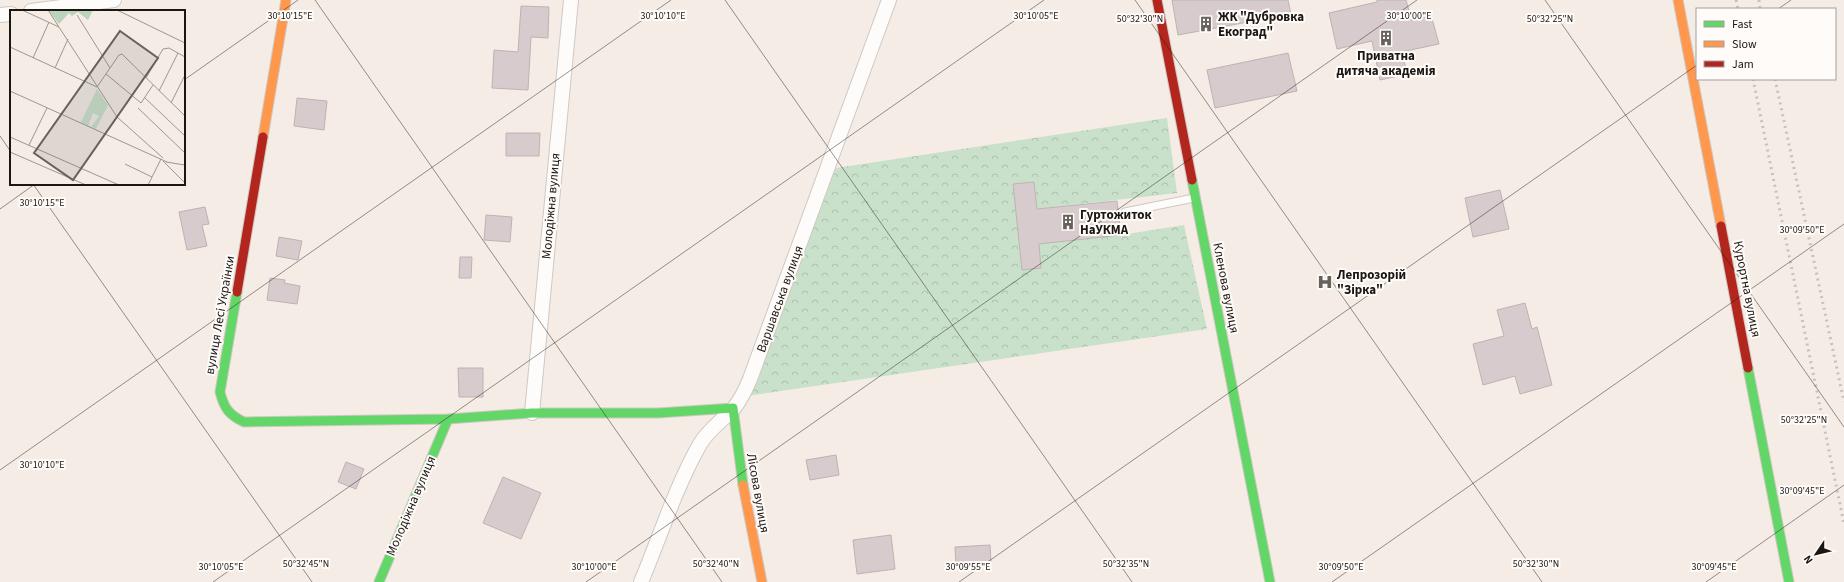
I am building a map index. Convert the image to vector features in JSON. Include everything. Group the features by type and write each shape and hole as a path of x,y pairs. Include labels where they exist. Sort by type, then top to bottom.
{"street":[{"path":"39,10 114,0"},
{"name":"вулиця Лесі Українки","path":"286,0 220,392 223,406 231,416 244,422 448,419"},
{"name":"Молодіжна вулиця","path":"532,413 571,0"},
{"name":"Варшавська вулиця","path":"640,582 689,467 701,443 708,432 733,408 746,389 755,368 889,0"},
{"name":"Кленова вулиця","path":"1156,0 1270,582"},
{"name":"Курортна вулиця","path":"1678,0 1789,582"},
{"path":"0,15 10,14"},
{"path":"448,419 532,413 658,413 733,408"},
{"name":"Лісова вулиця","path":"733,408 744,489 762,582"},
{"name":"Молодіжна вулиця","path":"379,582 448,419"}],"lane":[{"path":"1125,212 1196,198"}],"green space":[{"path":"1167,118 1177,193 1037,209 1034,182 1013,184 1022,270 1041,268 1039,244 1121,235 1184,225 1207,329 747,396 836,168"}],"building":[{"name":"ЖК \"Дубровка Екоград\"","path":"1172,0 1288,0 1291,14 1178,35"},
{"name":"Приватна дитяча академiя","path":"1377,0 1406,0 1412,21 1431,15 1439,44 1401,52 1408,74 1380,80 1372,41 1337,49 1329,13 1377,2"},
{"path":"521,6 549,7 548,38 531,37 528,90 492,88 494,50 518,52"},
{"path":"1288,53 1297,91 1215,108 1207,70"},
{"path":"297,98 327,101 324,130 294,126"},
{"path":"506,133 540,133 539,156 506,156"},
{"name":"Гуртожиток НаУКМА","path":"1034,182 1037,209 1117,201 1121,235 1039,244 1041,268 1022,270 1013,184"},
{"path":"1500,190 1509,229 1473,237 1465,198"},
{"path":"205,207 209,224 202,225 207,246 187,250 179,212"},
{"path":"486,215 512,217 510,242 484,240"},
{"path":"279,237 302,241 298,260 276,256"},
{"path":"460,257 472,257 471,278 459,278"},
{"path":"270,278 285,280 284,283 300,286 297,304 267,300"},
{"path":"1525,303 1532,329 1537,327 1552,385 1520,394 1515,376 1483,385 1473,344 1504,336 1497,310"},
{"path":"458,368 483,368 483,397 459,397"},
{"path":"836,455 839,475 810,480 806,460"},
{"path":"346,462 364,469 356,489 338,482"},
{"path":"503,477 541,493 521,539 483,523"},
{"path":"891,535 895,569 857,574 853,540"},
{"path":"990,545 991,563 956,565 955,547"}],"railway":[{"path":"1736,0 1738,8"},
{"path":"1759,0 1760,8"},
{"path":"1753,80 1844,524"},
{"path":"1775,80 1844,402"}],"traffic: fast":[{"path":"1192,180 1270,582"},
{"path":"237,292 220,392 225,407 231,414 239,419 244,422 448,419"},
{"path":"1748,368 1789,582"},
{"path":"379,582 448,419 532,413 658,413 733,408 743,485"}],"traffic: slow":[{"path":"263,137 286,0"},
{"path":"1678,0 1721,226"},
{"path":"743,485 762,582"}],"traffic: jam":[{"path":"1157,0 1192,180"},
{"path":"237,292 263,137"},
{"path":"1721,226 1748,368"}],"place":[{"name":"ЖК \"Дубровка Екоград\"","path":"1206,24"},
{"name":"Приватна дитяча академiя","path":"1386,38"},
{"name":"Гуртожиток НаУКМА","path":"1068,222"},
{"name":"Лепрозорій \"Зірка\"","path":"1325,282"}]}
